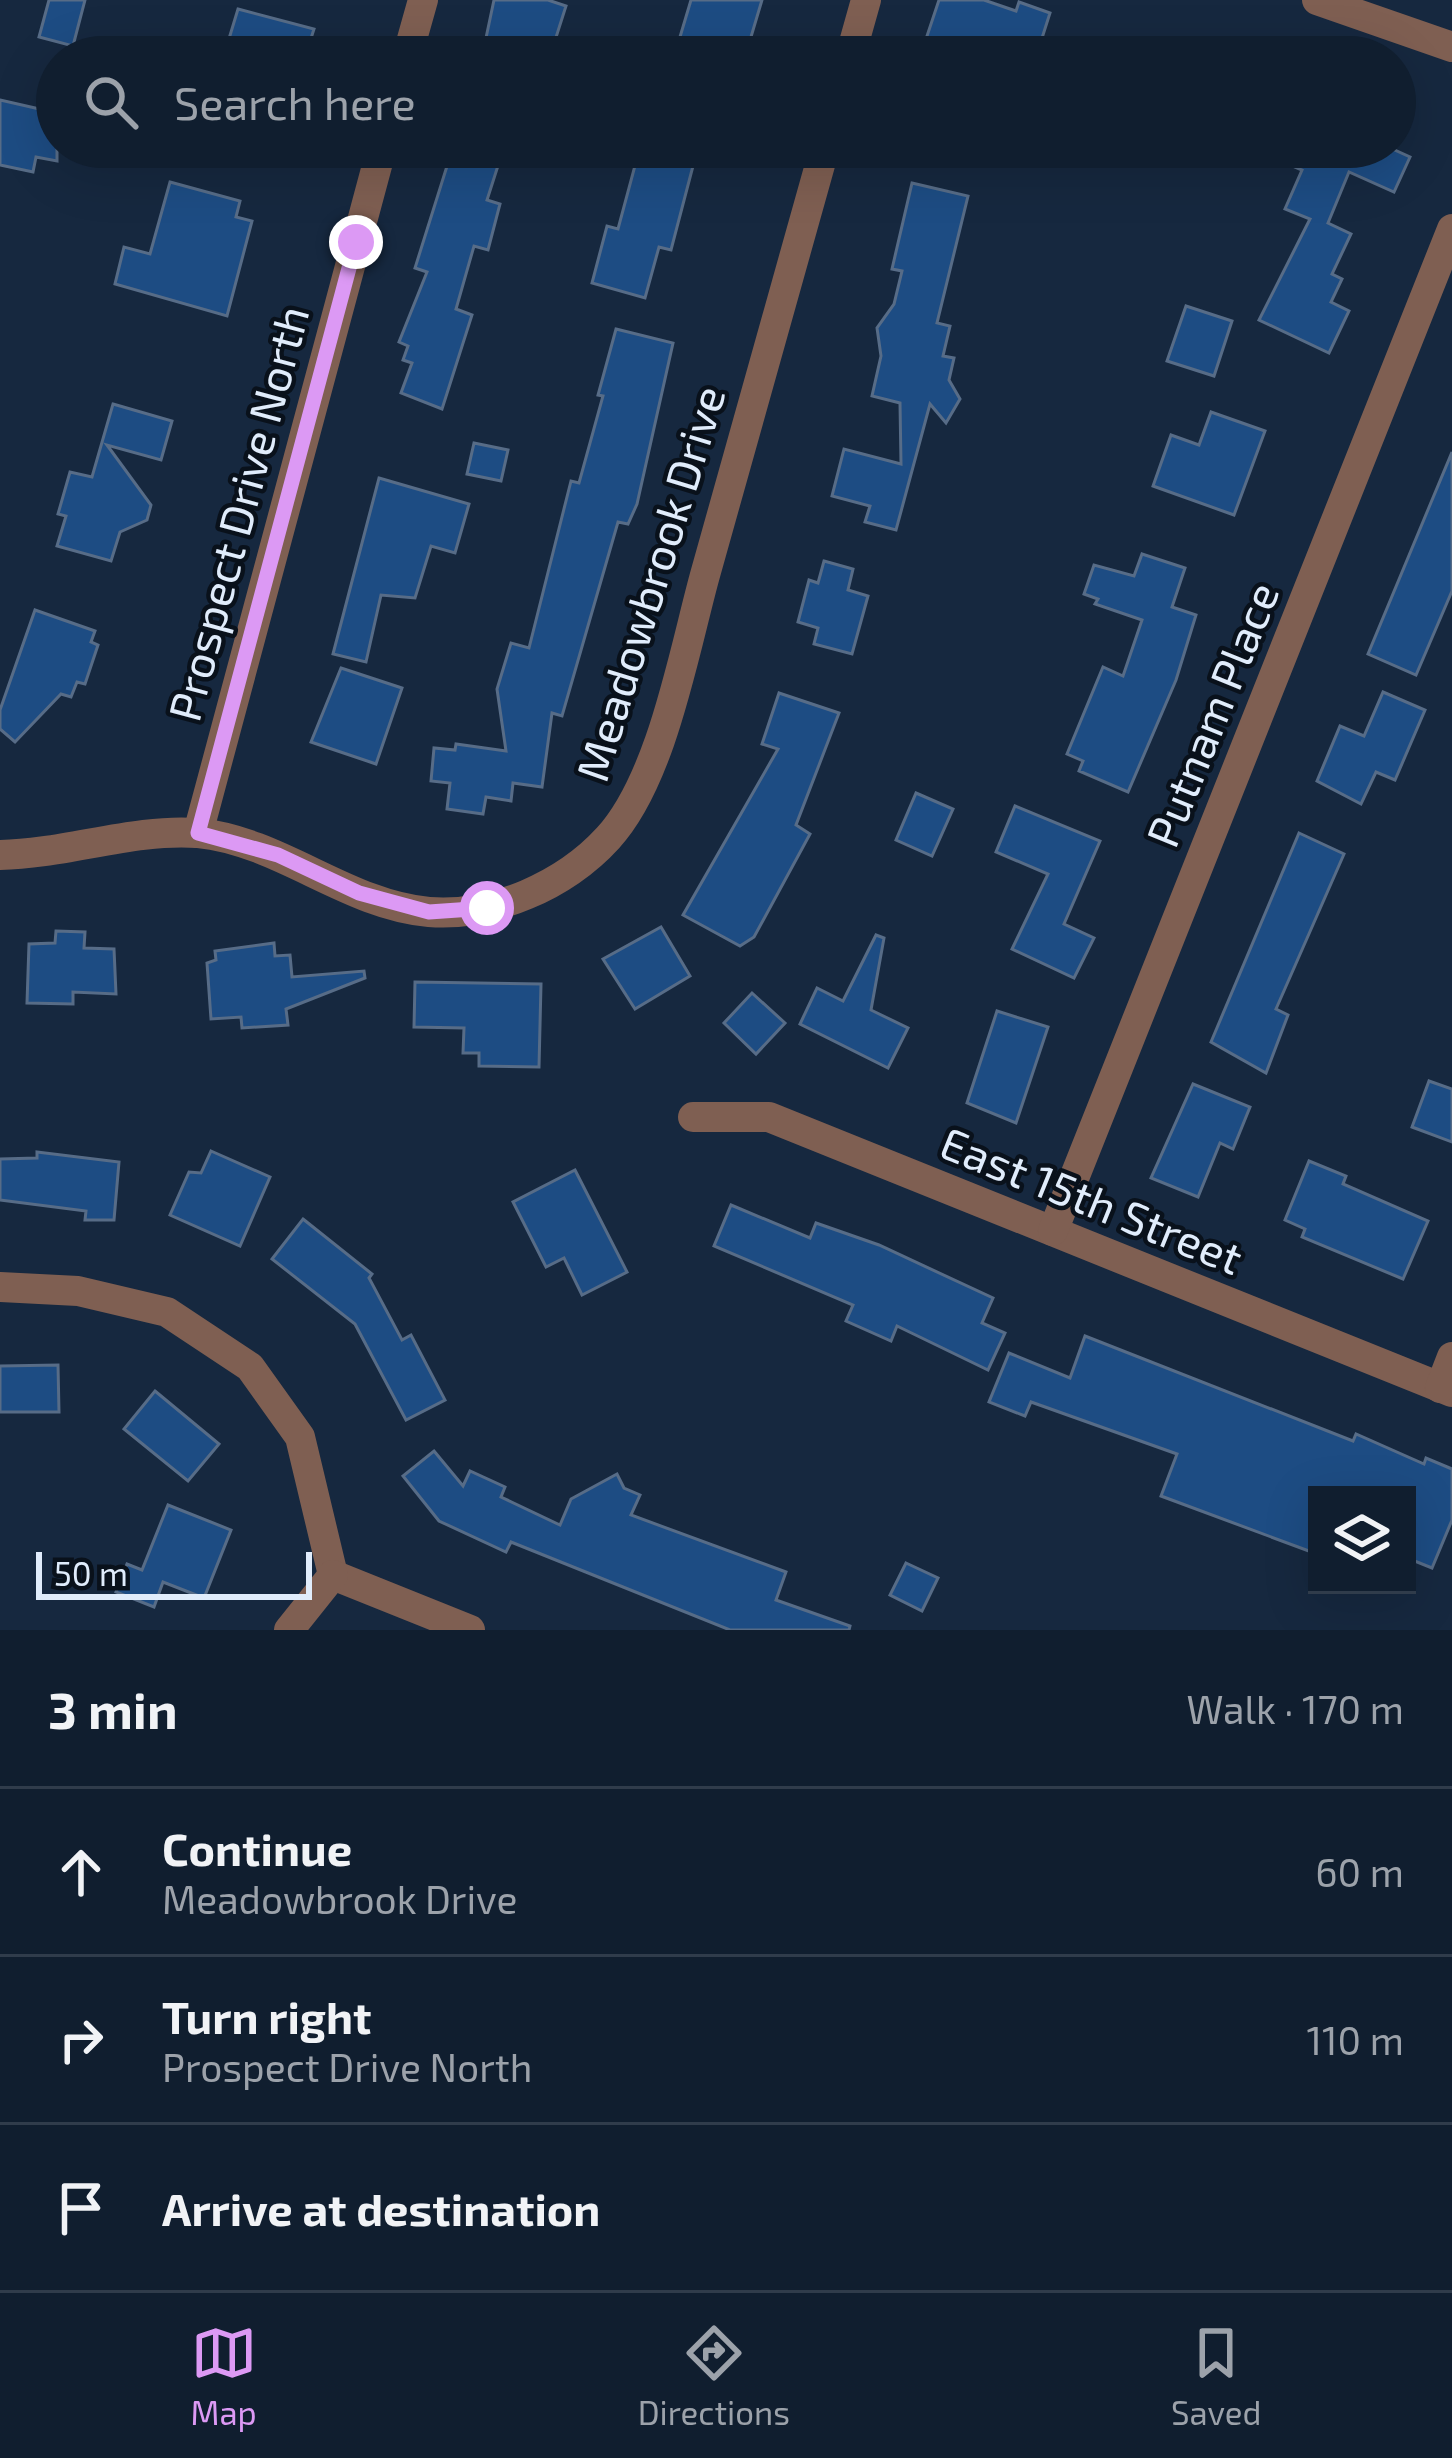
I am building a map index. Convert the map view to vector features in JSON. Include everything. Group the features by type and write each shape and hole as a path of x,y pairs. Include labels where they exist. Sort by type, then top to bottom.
{"street":[{"path":"413,36 423,0"},
{"path":"856,36 866,0"},
{"path":"1317,0 1452,47"},
{"name":"Prospect Drive North","path":"198,833 376,168"},
{"name":"Meadowbrook Drive","path":"0,855 49,854 198,833 278,855 359,893 429,912 487,908 522,897 556,880 608,838 647,769 678,674 819,168"},
{"name":"Putnam Place","path":"1053,1231 1452,229"},
{"name":"East 15th Street","path":"693,1117 769,1117 1446,1390"},
{"path":"0,1287 78,1291 167,1312 250,1367 300,1437 333,1575"},
{"path":"1446,1390 1452,1357"},
{"path":"289,1630 333,1575"},
{"path":"333,1575 470,1630"}],"building":[{"path":"49,0 85,0 76,36 39,36"},
{"path":"494,0 548,0 566,6 556,36 486,36"},
{"path":"691,0 762,0 751,36 680,36"},
{"path":"939,0 984,0 1016,11 1019,2 1050,13 1043,36 927,36"},
{"path":"238,9 314,29 312,36 230,36"},
{"path":"0,100 36,108 33,172 0,165"},
{"path":"446,168 497,168 487,200 500,204 488,250 474,246 456,309 472,315 442,409 401,393 412,363 403,360 408,346 399,342 427,272 415,268"},
{"path":"634,168 692,168 671,250 659,247 645,298 592,283 607,226 618,229"},
{"path":"1297,168 1405,168 1394,192 1349,172 1328,223 1351,234 1332,274 1342,279 1331,302 1349,311 1329,353 1259,320 1310,219 1285,209 1302,170"},
{"path":"170,182 240,201 236,217 252,221 227,316 115,284 124,247 150,254"},
{"path":"912,183 968,196 937,323 950,326 943,356 954,358 949,380 960,399 946,423 930,404 896,530 865,522 870,506 832,496 844,449 901,464 900,403 872,396 881,356 877,328 894,304 902,271 892,269"},
{"path":"1186,306 1232,321 1214,376 1167,361"},
{"path":"616,329 673,343 637,504 628,524 618,522 562,716 552,713 542,787 513,783 511,801 486,797 483,814 447,809 450,783 431,781 434,748 455,750 456,744 506,751 497,689 511,643 529,648 571,481 579,483 603,396 598,395"},
{"path":"113,404 172,421 161,460 107,445 151,505 147,520 120,532 111,561 57,546 66,516 58,514 70,472 92,477"},
{"path":"1211,412 1265,431 1234,515 1153,486 1171,435 1199,445"},
{"path":"474,443 508,450 501,481 467,474"},
{"path":"1452,452 1452,591 1416,675 1368,654"},
{"path":"379,478 469,504 455,553 431,546 415,598 381,595 366,662 333,654"},
{"path":"1142,554 1185,568 1172,607 1196,615 1176,680 1128,792 1079,771 1083,761 1067,754 1103,667 1123,676 1142,620 1095,604 1098,599 1084,594 1094,565 1134,576"},
{"path":"824,561 853,569 848,590 868,596 852,654 814,644 818,628 798,622 809,580 818,583"},
{"path":"35,610 95,631 91,642 98,645 85,684 77,682 71,697 61,694 15,742 0,729 0,710"},
{"path":"341,668 402,688 376,764 311,742"},
{"path":"1383,692 1425,710 1395,780 1376,772 1361,804 1317,781 1340,726 1364,736"},
{"path":"779,693 839,713 796,825 810,834 754,937 740,946 683,915 778,749 762,744"},
{"path":"916,793 953,809 932,856 896,840"},
{"path":"1015,806 1100,841 1064,924 1094,938 1074,978 1012,949 1048,874 996,852"},
{"path":"1299,833 1344,854 1276,1009 1288,1015 1266,1073 1211,1042"},
{"path":"661,927 690,976 635,1009 603,959"},
{"path":"56,931 85,932 84,948 114,949 116,994 73,992 73,1004 27,1003 29,944 55,943"},
{"path":"876,935 884,938 871,1010 908,1028 888,1068 800,1024 817,988 843,1001"},
{"path":"274,943 275,956 290,955 292,977 364,971 365,978 286,1009 288,1025 242,1028 241,1017 211,1019 207,963 216,960 215,951"},
{"path":"415,982 541,984 539,1067 479,1066 479,1053 463,1053 464,1028 414,1027"},
{"path":"752,993 785,1023 756,1054 724,1023"},
{"path":"997,1011 1048,1027 1016,1123 967,1103"},
{"path":"1429,1081 1452,1089 1452,1142 1412,1127"},
{"path":"1193,1084 1250,1107 1233,1149 1220,1143 1198,1197 1151,1178"},
{"path":"211,1151 270,1177 240,1246 170,1215 189,1172 201,1173"},
{"path":"37,1152 119,1162 114,1220 85,1220 86,1211 0,1200 0,1159 37,1158"},
{"path":"1309,1161 1346,1176 1343,1184 1428,1221 1403,1279 1302,1237 1305,1229 1285,1220"},
{"path":"575,1170 627,1272 582,1295 564,1258 546,1267 513,1202"},
{"path":"731,1205 810,1238 816,1223 879,1245 993,1298 982,1323 1005,1333 988,1370 897,1326 891,1341 846,1321 853,1305 714,1246"},
{"path":"303,1219 372,1274 369,1278 402,1340 411,1335 445,1400 406,1420 355,1324 272,1259"},
{"path":"1085,1336 1353,1441 1356,1434 1424,1464 1426,1458 1452,1469 1452,1520 1432,1568 1416,1562 1416,1486 1308,1486 1308,1551 1161,1496 1177,1454 1031,1402 1025,1416 989,1402 1009,1353 1070,1378"},
{"path":"58,1365 59,1412 0,1412 0,1366"},
{"path":"155,1391 219,1444 188,1481 124,1429"},
{"path":"434,1451 463,1486 470,1471 505,1487 501,1497 560,1525 571,1499 617,1474 624,1488 640,1495 631,1515 786,1572 776,1600 850,1626 849,1630 730,1630 511,1542 506,1552 439,1521 403,1476"},
{"path":"168,1505 231,1530 204,1598 163,1582 154,1607 116,1592 127,1564 142,1570"},
{"path":"906,1563 938,1578 922,1611 890,1595"}],"route":[{"path":"356,242 198,833 278,855 359,893 429,912 487,908"}]}
